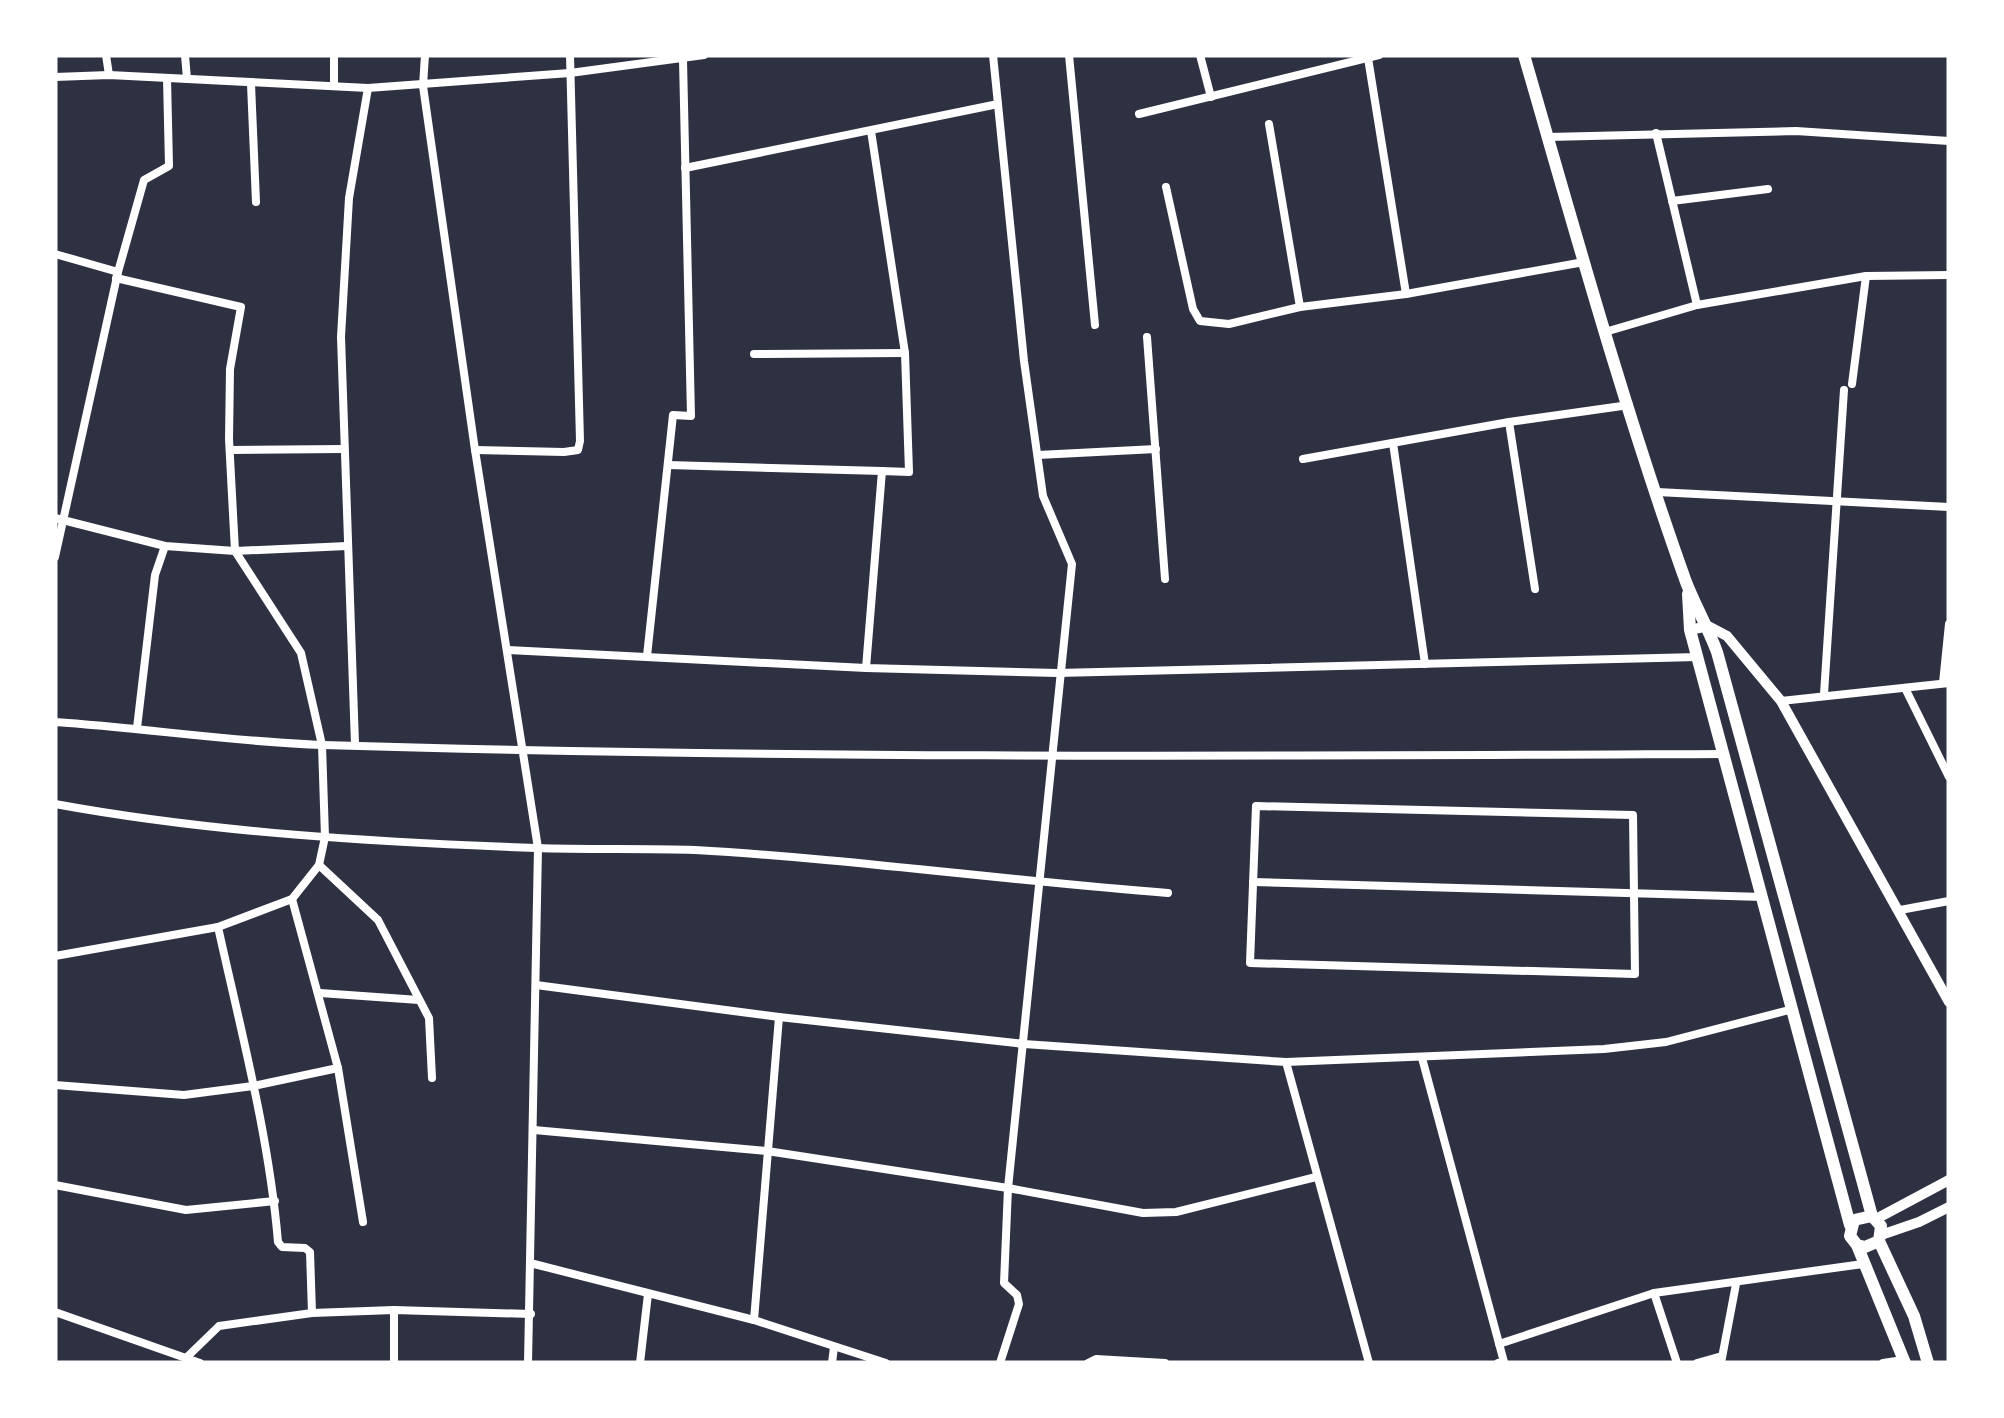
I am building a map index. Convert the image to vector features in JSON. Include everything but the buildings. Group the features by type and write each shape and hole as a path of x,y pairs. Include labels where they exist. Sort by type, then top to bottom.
{"highway":[{"path":"1524,55 1605,332 1688,586 1708,626 1880,1238 1914,1316 1928,1363"},
{"path":"1688,586 1690,630 1850,1236 1858,1245 1904,1362"},
{"path":"1850,1225 1859,1216 1874,1218"},
{"path":"1858,1245 1865,1247 1880,1238"}],"street":[{"path":"106,55 109,75"},
{"path":"185,55 187,79"},
{"path":"334,55 334,85"},
{"path":"425,55 423,86 538,848 528,1363"},
{"path":"475,450 578,450 570,55"},
{"path":"55,77 109,75 368,88 570,74 704,55"},
{"path":"993,55 1024,360 1043,496 1072,564 1008,1188 1004,1283 1017,1295 1019,1304 1000,1363"},
{"path":"1068,55 1094,326"},
{"path":"1200,55 1211,97"},
{"path":"1139,114 1379,55"},
{"path":"647,656 673,415 690,416 683,58"},
{"path":"1368,58 1406,294"},
{"path":"55,556 60,519 117,275 144,180 170,166 166,78"},
{"path":"251,84 256,202"},
{"path":"355,744 341,336 349,198 368,88"},
{"path":"686,168 998,104"},
{"path":"1269,124 1300,307"},
{"path":"668,464 908,472 905,353 872,131"},
{"path":"1548,138 1796,131 1949,140"},
{"path":"1656,133 1696,305"},
{"path":"1166,187 1193,309 1200,321 1229,324 1300,307 1406,294 1584,262"},
{"path":"1672,201 1768,188"},
{"path":"55,254 117,275 241,307 230,369 235,552 300,653 322,744 325,837 319,865 292,899 218,927 55,956"},
{"path":"1605,332 1696,305 1866,276 1949,275"},
{"path":"1824,694 1835,501 1866,276"},
{"path":"1147,336 1165,578"},
{"path":"754,354 905,353"},
{"path":"1303,459 1629,405"},
{"path":"1509,422 1534,589"},
{"path":"1392,443 1426,664"},
{"path":"230,450 343,449"},
{"path":"1038,454 1156,449"},
{"path":"866,668 882,471"},
{"path":"1657,492 1949,507"},
{"path":"60,519 165,546 235,552 347,546"},
{"path":"137,728 155,575 165,546"},
{"path":"1781,700 1946,682 1949,624"},
{"path":"1690,630 1708,626 1726,636 1781,700 1949,1002"},
{"path":"507,650 866,668 1058,672 1698,657"},
{"path":"1905,688 1949,777"},
{"path":"55,722 322,744 523,750 1054,756 1724,754"},
{"path":"55,804 118,816 325,837 779,855 1042,884 1168,893"},
{"path":"1256,806 1633,815 1634,893 1635,974 1250,963 1256,806"},
{"path":"319,865 378,920 429,1018 432,1078"},
{"path":"1253,882 1763,897"},
{"path":"292,899 338,1068 363,1222"},
{"path":"1900,910 1949,901"},
{"path":"218,927 253,1086 278,1242 282,1248 305,1248 312,1258 312,1313"},
{"path":"536,985 1024,1044 1286,1062 1422,1058 1666,1042 1793,1009"},
{"path":"320,993 419,1000"},
{"path":"754,1320 779,1017"},
{"path":"1422,1058 1502,1363"},
{"path":"1286,1062 1369,1363"},
{"path":"55,1084 184,1095 253,1086 338,1068"},
{"path":"534,1130 766,1151 1143,1213 1176,1212 1316,1176"},
{"path":"1874,1218 1949,1180"},
{"path":"55,1186 186,1210 274,1201"},
{"path":"1880,1238 1949,1207"},
{"path":"530,1263 754,1320 882,1363"},
{"path":"1498,1344 1654,1293 1863,1264"},
{"path":"1697,1363 1722,1360 1736,1284"},
{"path":"1654,1293 1677,1363"},
{"path":"640,1363 648,1294"},
{"path":"186,1358 219,1326 312,1313 394,1310 531,1314"},
{"path":"394,1310 394,1363"},
{"path":"55,1312 200,1363"},
{"path":"832,1363 834,1347"},
{"path":"1093,1362 1165,1363"},
{"path":"1883,1363 1904,1362"}]}
